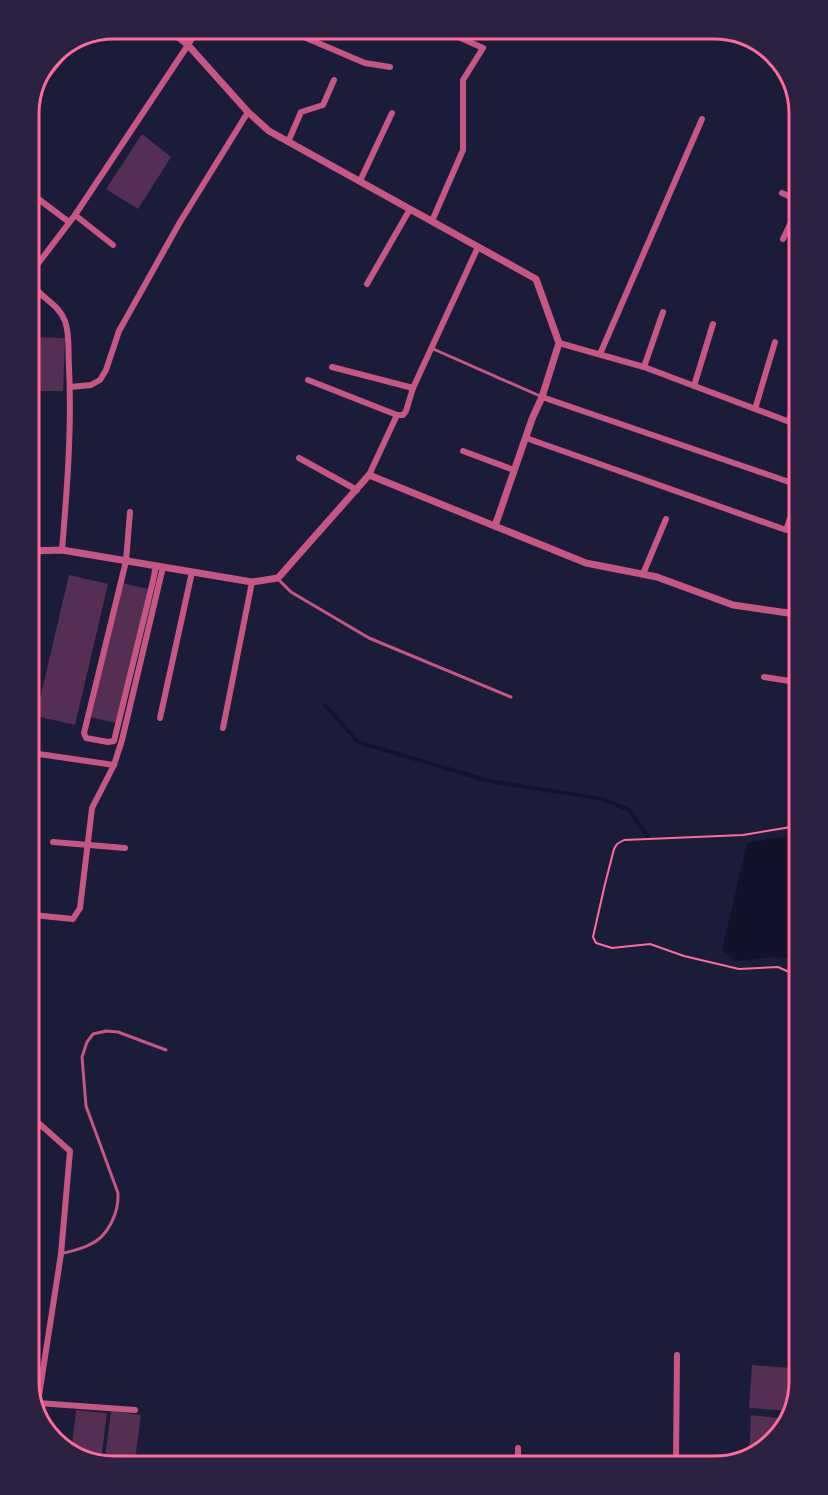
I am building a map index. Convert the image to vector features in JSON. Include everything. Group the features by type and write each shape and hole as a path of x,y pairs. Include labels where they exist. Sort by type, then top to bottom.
{"street":[{"path":"182,39 248,112 269,131 536,279 559,343 495,526"},
{"path":"39,262 75,215 192,39"},
{"path":"310,39 365,63 390,68"},
{"path":"432,221 463,150 464,80 483,48 463,39"},
{"path":"288,142 301,112 323,105 334,80"},
{"path":"70,387 91,385 100,380 106,370 119,331 180,222 248,112"},
{"path":"360,181 392,113"},
{"path":"600,354 702,119"},
{"path":"782,192 789,196"},
{"path":"39,200 69,222"},
{"path":"367,284 410,209"},
{"path":"75,215 113,245"},
{"path":"783,239 789,226"},
{"path":"308,380 397,415 403,415 413,388 478,247"},
{"path":"39,292 64,318 67,328 70,387 62,550"},
{"path":"644,367 663,312"},
{"path":"694,386 713,324"},
{"path":"755,409 775,342"},
{"path":"559,343 644,367 789,422"},
{"path":"332,367 413,388"},
{"path":"542,397 789,482"},
{"path":"39,551 62,550 252,582 278,578 369,475 397,415"},
{"path":"526,438 786,530 789,521"},
{"path":"463,451 514,470"},
{"path":"299,458 357,490"},
{"path":"369,475 586,562 657,577 733,605 789,613"},
{"path":"130,512 126,561 84,733 86,738 114,741 153,581 159,566"},
{"path":"643,574 666,519"},
{"path":"39,916 73,919 80,908 92,808 114,765 122,740 159,566"},
{"path":"160,718 192,572"},
{"path":"223,728 252,582"},
{"path":"764,677 789,681"},
{"path":"39,754 114,765"},
{"path":"53,842 125,848"},
{"path":"39,1123 70,1151 61,1254 40,1392"},
{"path":"676,1456 677,1355"},
{"path":"43,1403 135,1410"},
{"path":"518,1448 518,1456"}],"lane":[{"path":"50,75 62,61"},
{"path":"431,348 542,397"},
{"path":"278,578 291,592 369,638 510,697"},
{"path":"61,1254 90,1245 100,1239 108,1229 118,1203 118,1193 86,1106 82,1057 87,1042 93,1034 106,1031 118,1032 166,1050"}],"path":[{"path":"789,827 743,835 624,840 614,849 593,937 596,943 605,947 618,948 650,944 684,956 739,969 778,967 789,972"}],"shaded area":[{"path":"789,835 789,958 773,957 735,961 722,950 747,843"}],"building":[{"path":"142,134 171,157 138,209 106,189"},
{"path":"39,337 65,338 63,391 39,391"},
{"path":"69,575 108,584 75,725 39,717 39,703"},
{"path":"122,583 148,589 116,723 90,717"},
{"path":"752,1365 789,1368 788,1391 783,1410 749,1408"},
{"path":"76,1410 107,1413 102,1455 72,1443"},
{"path":"111,1411 141,1415 136,1456 105,1456"},
{"path":"751,1415 779,1418 763,1437 750,1447"}],"waterway":[{"path":"325,705 358,742 489,781 603,799 629,810 648,837"}]}
